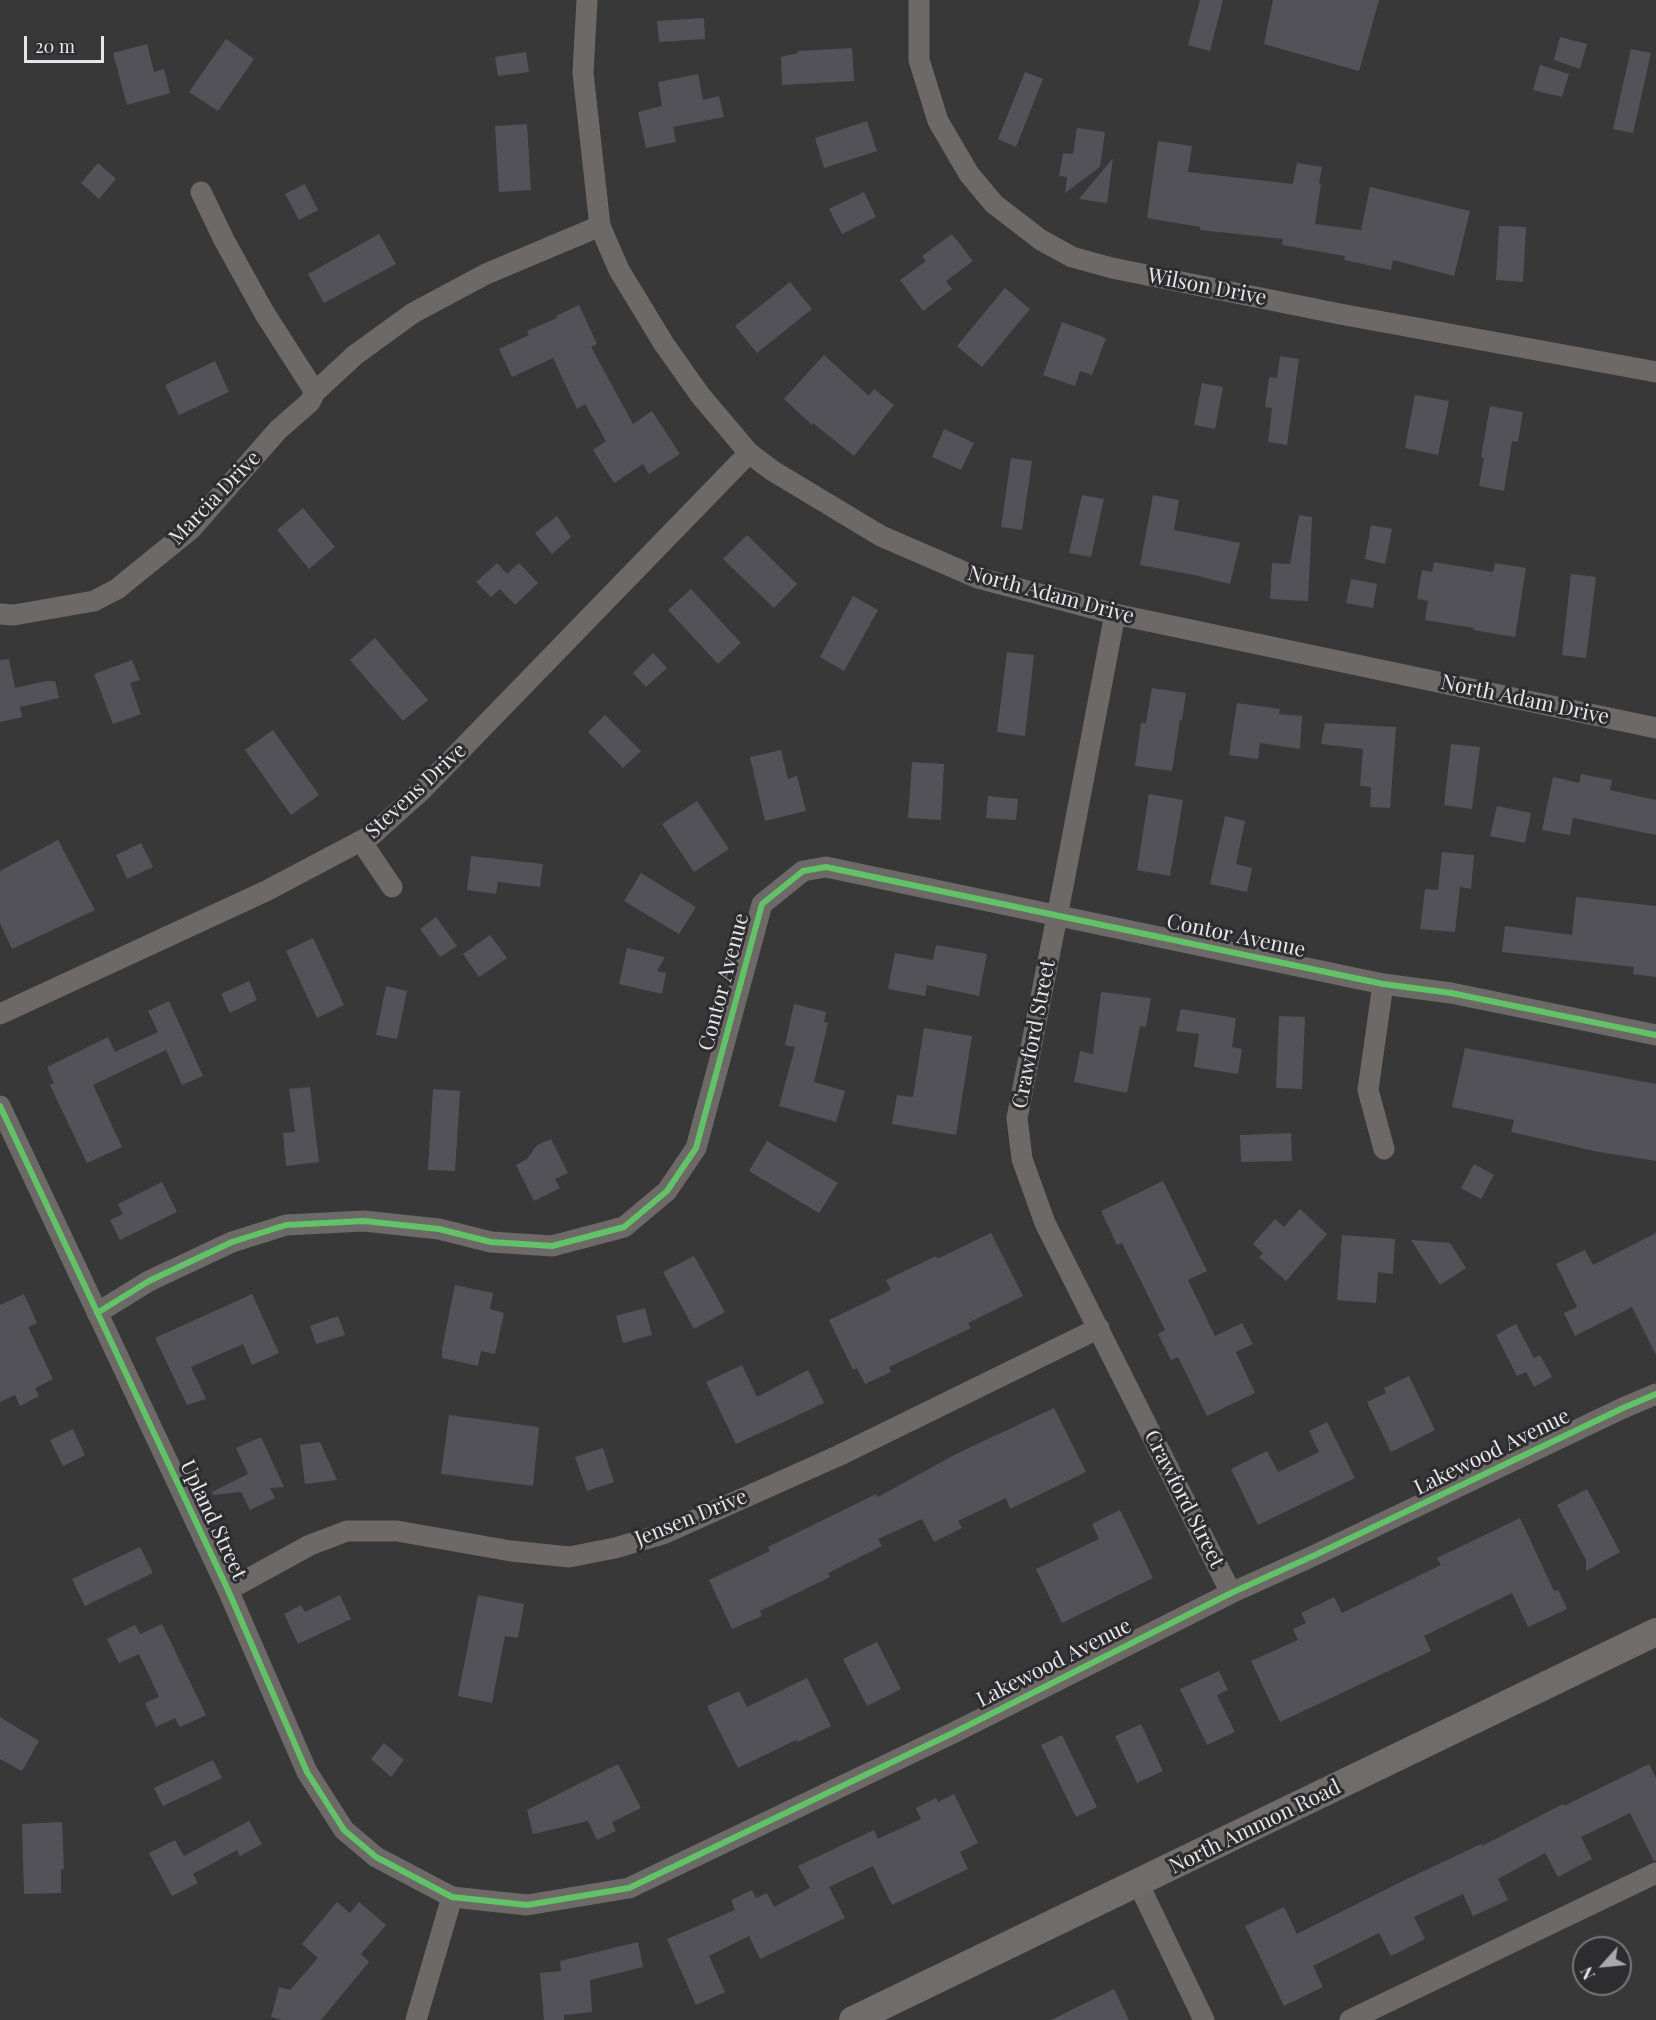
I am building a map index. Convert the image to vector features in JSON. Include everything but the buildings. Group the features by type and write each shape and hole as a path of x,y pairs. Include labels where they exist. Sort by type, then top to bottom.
{"main road":[{"name":"North Ammon Road","path":"853,2020 1656,1632"}],"street":[{"name":"North Adam Drive","path":"587,0 583,73 600,226 619,270 664,344 700,394 749,453 773,471 881,536 978,578 1114,614 1656,728"},
{"name":"Wilson Drive","path":"919,0 919,60 938,121 964,165 994,204 1041,240 1072,257 1112,268 1328,312 1656,372"},
{"path":"201,192 224,240 265,314 315,392"},
{"name":"Marcia Drive","path":"0,614 14,615 94,601 117,589 191,529 278,430 310,402 315,392 355,355 413,313 486,274 600,226"},
{"name":"Stevens Drive","path":"0,1014 266,891 372,835 422,790 749,453"},
{"name":"Crawford Street","path":"1114,614 1058,915 1017,1118 1022,1159 1045,1223 1231,1593"},
{"path":"361,841 392,887"},
{"name":"Contor Avenue","path":"97,1313 149,1281 232,1242 286,1225 364,1221 439,1229 490,1242 552,1246 624,1227 667,1191 696,1148 762,904 803,871 826,867 1383,984 1451,993 1656,1035"},
{"path":"1383,984 1368,1090 1384,1149"},
{"name":"Upland Street","path":"0,1106 228,1590 307,1772 344,1830 376,1857 452,1897"},
{"name":"Jensen Drive","path":"228,1590 310,1545 346,1531 397,1531 511,1551 569,1557 615,1548 663,1534 840,1455 1099,1328"},
{"name":"Lakewood Avenue","path":"452,1897 527,1905 629,1888 955,1732 1231,1593 1656,1394"},
{"path":"1350,2020 1656,1873"},
{"path":"1138,1883 1204,2020"},
{"path":"416,2020 452,1897"}],"cycle path":[{"path":"97,1313 149,1281 232,1242 286,1225 364,1221 439,1229 491,1242 552,1246 624,1227 667,1191 696,1148 762,904 803,871 826,867 1383,984 1451,993 1656,1035"},
{"path":"0,1106 228,1590 307,1772 344,1830 376,1857 452,1897 527,1905 629,1888 955,1732 1231,1593 1656,1394"}]}
